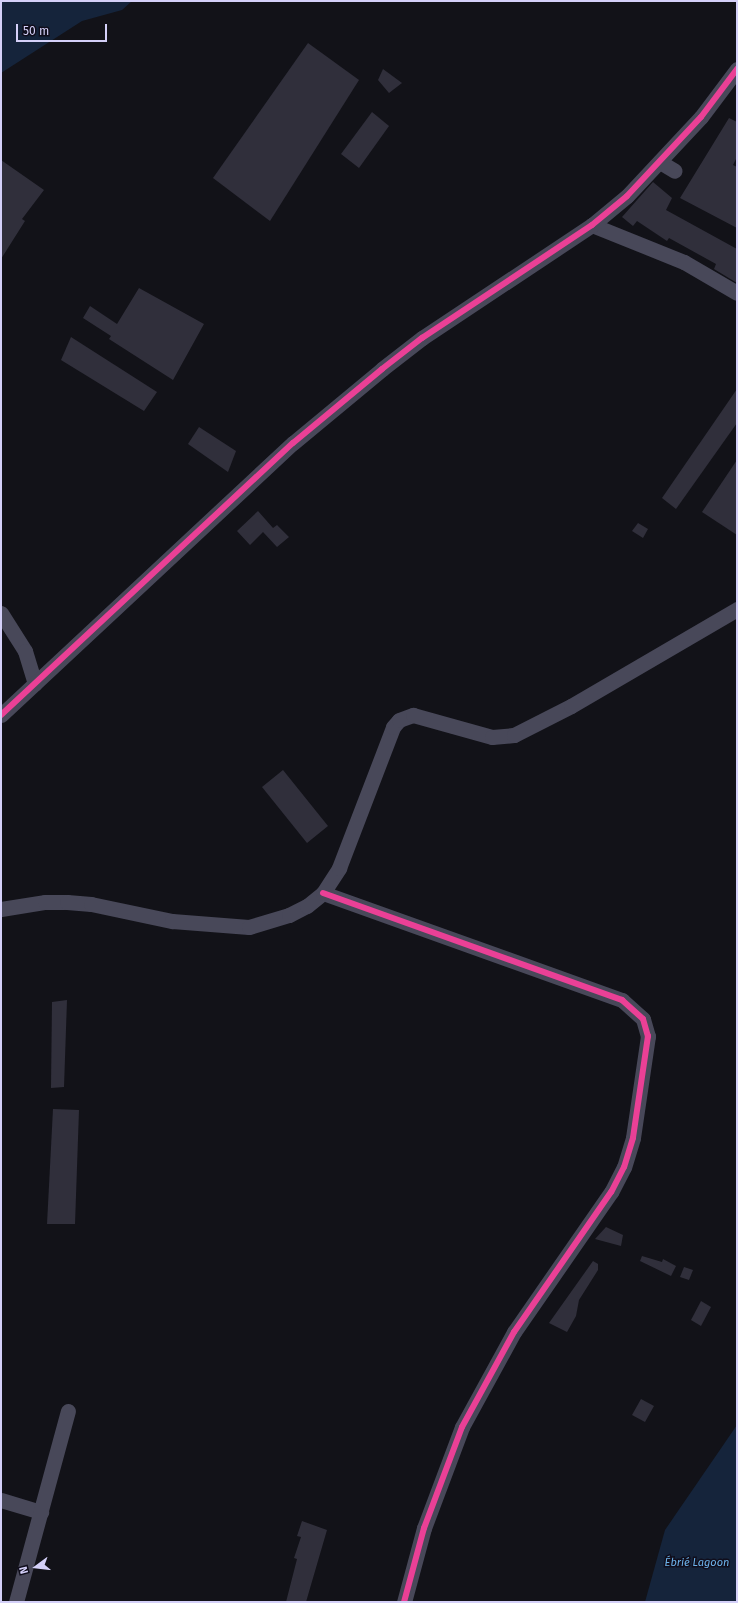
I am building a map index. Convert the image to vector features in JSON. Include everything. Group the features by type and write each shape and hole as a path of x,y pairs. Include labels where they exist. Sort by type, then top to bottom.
{"street":[{"path":"1,715 293,443 382,369 422,338 592,225 627,196 701,117 737,69"},
{"path":"660,162 676,171"},
{"path":"592,225 684,262 737,293"},
{"path":"1,909 45,902 67,902 91,904 172,921 249,927 289,915 308,906 323,893 339,868 393,727 399,720 413,715 492,737 514,735 571,706 737,609"},
{"path":"1,613 25,651 35,684"},
{"path":"323,893 622,1000 643,1019 648,1036 633,1138 624,1167 611,1192 514,1332 462,1427 424,1528 404,1602"},
{"path":"16,1602 68,1412"},
{"path":"1,1500 40,1512"}],"water":[{"path":"1,1 132,1 122,10 82,21 1,73"},
{"name":"Ébrié Lagoon","path":"737,1425 737,1602 645,1602 665,1530"}],"building":[{"path":"308,43 359,80 270,221 213,178"},
{"path":"383,69 402,83 389,93 378,80"},
{"path":"372,112 389,126 359,168 341,154"},
{"path":"729,118 737,122 737,157 733,165 737,167 737,228 680,198"},
{"path":"1,160 44,190 22,219 25,221 1,259"},
{"path":"653,182 672,198 666,210 737,249 737,283 714,269 716,264 669,238 667,241 637,221 633,226 622,217"},
{"path":"139,288 204,324 173,380 109,339 111,336 83,318 90,306 117,324"},
{"path":"71,337 157,392 144,411 61,360"},
{"path":"737,389 737,423 676,509 662,498"},
{"path":"199,427 236,451 228,472 188,444"},
{"path":"737,460 737,535 702,512"},
{"path":"258,511 273,528 277,525 289,537 277,547 263,532 250,545 237,531"},
{"path":"638,523 648,529 643,538 632,531"},
{"path":"283,770 328,826 307,843 262,787"},
{"path":"67,1000 64,1087 51,1088 52,1002"},
{"path":"53,1109 79,1110 75,1224 47,1224"},
{"path":"606,1227 623,1235 621,1246 595,1239"},
{"path":"642,1256 662,1262 663,1259 676,1266 671,1276 640,1261"},
{"path":"593,1261 598,1264 598,1270 579,1300 576,1316 567,1332 549,1323"},
{"path":"684,1267 693,1270 689,1280 680,1277"},
{"path":"701,1301 711,1307 701,1326 691,1320"},
{"path":"641,1399 654,1406 645,1422 632,1415"},
{"path":"302,1521 327,1530 306,1602 286,1602 297,1559 294,1558 301,1537 297,1536"}],"cycle path":[{"path":"1,715 293,443 382,369 422,338 592,225 627,196 701,117 737,69"},
{"path":"323,893 622,1000 643,1019 648,1036 633,1138 624,1167 611,1192 514,1332 462,1427 424,1528 404,1602"}]}
